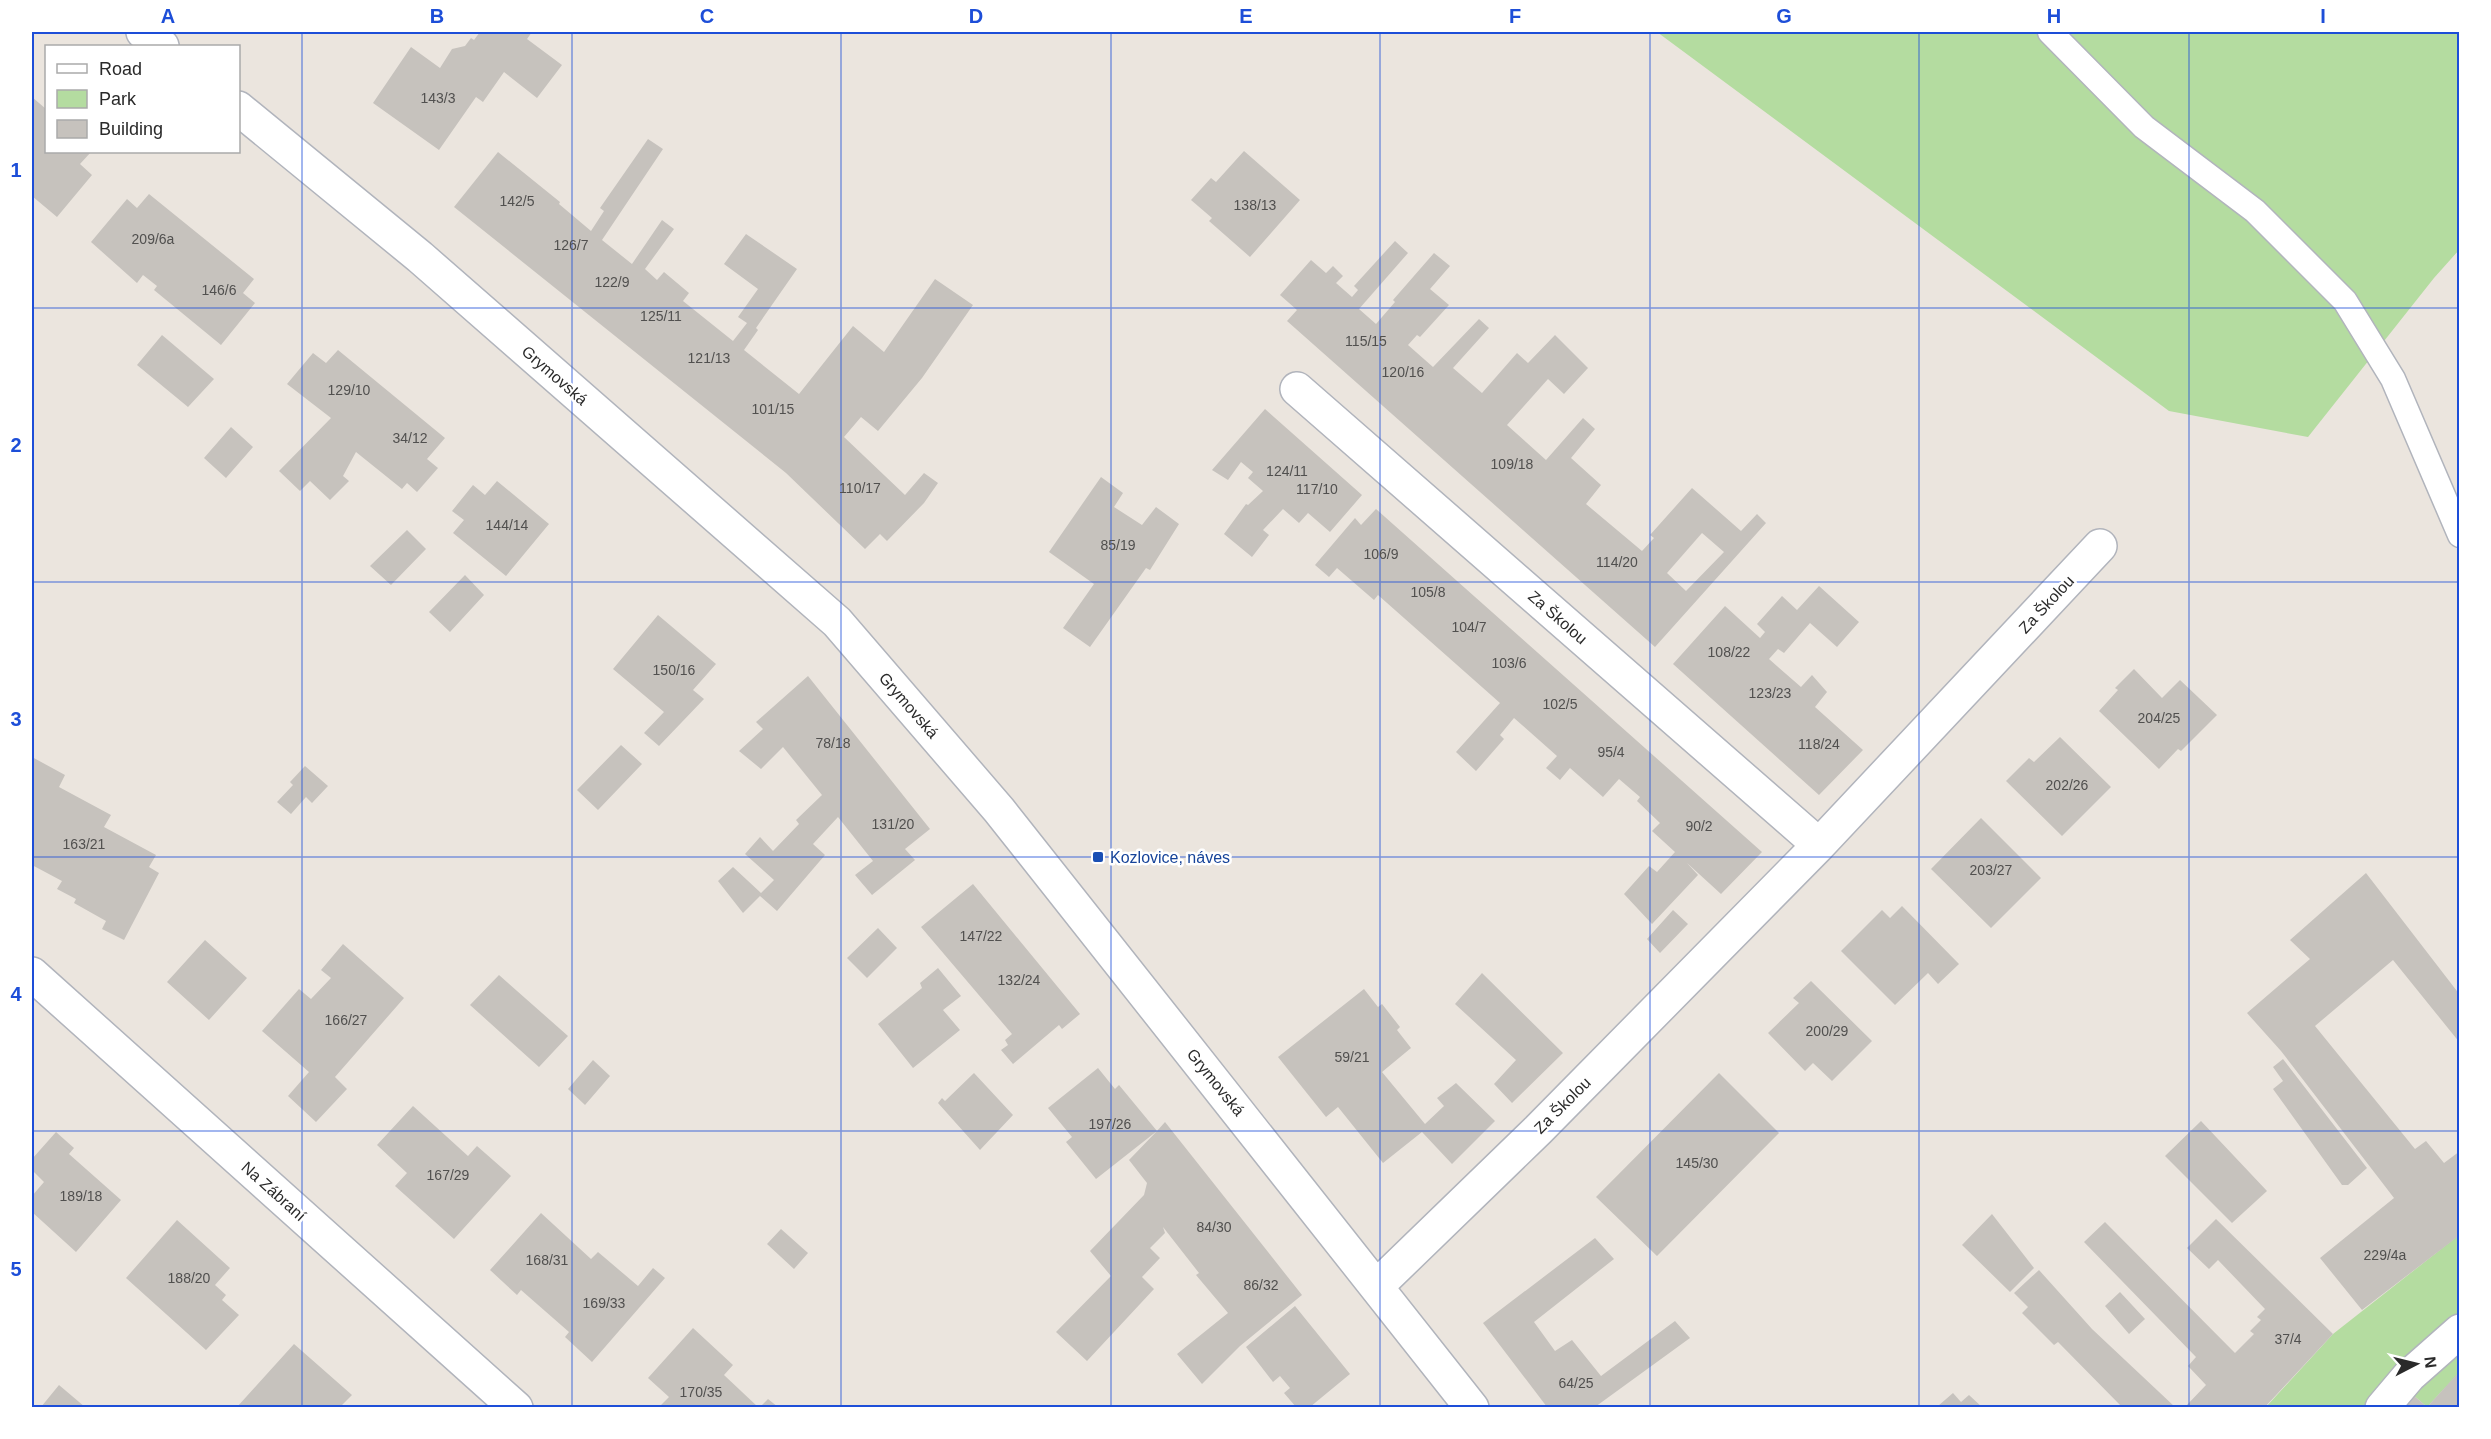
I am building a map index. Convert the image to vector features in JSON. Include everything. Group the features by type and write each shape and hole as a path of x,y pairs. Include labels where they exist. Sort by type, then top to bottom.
{"street":[{"path":"143,32 161,45"},
{"name":"Grymovská","path":"240,110 420,257 837,622 999,810 1378,1285 1472,1407"},
{"name":"Za Školou","path":"1297,389 1819,845"},
{"name":"Za Školou","path":"1378,1285 1538,1130 1819,845 2100,546"},
{"name":"Na Zábraní","path":"32,974 516,1407"},
{"path":"2382,1407 2409,1376 2460,1331"}],"lane":[{"path":"2050,32 2144,127 2255,210 2345,301 2393,379 2460,535"}],"green space":[{"path":"1657,32 2459,32 2459,250 2434,278 2308,437 2169,411"},
{"path":"2459,1235 2459,1373 2427,1407 2412,1394 2400,1407 2265,1408 2333,1334"}],"building":[{"path":"480,32 532,32 527,39 562,65 537,98 504,72 483,102 476,97 439,150 373,103 411,47 440,68 452,49 465,46"},
{"path":"32,97 45,108 45,153 90,153 80,164 92,175 57,217 32,196"},
{"path":"648,139 663,149 602,240 632,264 662,220 674,229 645,269 657,280 664,272 689,293 683,301 733,341 747,323 738,317 758,289 724,264 746,234 797,269 756,328 758,330 744,350 799,394 853,326 884,352 935,279 973,305 922,378 878,431 861,417 844,437 905,495 924,473 938,483 924,503 887,541 880,534 865,549 786,473 454,207 498,152 560,202 559,204 591,231 604,211 600,208"},
{"path":"1244,151 1300,200 1250,257 1209,221 1212,218 1191,200 1211,178 1216,182"},
{"path":"149,194 254,279 243,293 255,303 221,345 154,290 157,286 143,275 137,283 91,242 127,199 137,208"},
{"path":"1395,241 1408,253 1359,309 1376,324 1395,302 1393,300 1434,253 1450,266 1430,289 1449,305 1420,337 1417,335 1408,345 1433,367 1479,319 1489,328 1453,368 1482,393 1517,353 1528,363 1555,335 1588,368 1564,394 1548,379 1507,425 1546,460 1583,418 1595,429 1571,458 1601,485 1586,504 1642,551 1654,538 1650,535 1692,488 1741,531 1757,514 1766,523 1655,647 1287,321 1297,310 1280,295 1311,260 1326,273 1333,266 1343,276 1336,283 1352,297 1358,290 1354,286","holes":["1702,533 1724,552 1686,591 1667,573"]},
{"path":"162,335 214,379 188,407 137,365"},
{"path":"338,350 445,438 427,459 438,468 417,492 407,483 402,489 356,452 343,476 349,481 330,500 310,481 300,491 279,471 331,418 287,384 313,353 326,363"},
{"path":"1265,409 1362,495 1330,532 1308,513 1299,523 1283,509 1263,530 1269,535 1252,557 1224,534 1246,504 1248,505 1263,491 1248,478 1253,472 1241,462 1228,480 1212,470"},
{"path":"231,427 253,447 226,478 204,458"},
{"path":"1101,477 1123,493 1114,507 1142,525 1156,507 1179,524 1150,570 1146,568 1090,647 1063,628 1094,584 1049,552"},
{"path":"497,481 549,524 506,576 453,533 464,520 452,511 473,485 485,495"},
{"path":"1376,509 1762,852 1721,894 1687,863 1698,875 1652,924 1624,894 1649,866 1657,872 1675,852 1652,831 1660,823 1637,801 1640,797 1619,779 1603,797 1570,768 1560,780 1546,768 1557,756 1514,718 1500,735 1504,739 1476,771 1456,752 1500,703 1378,595 1374,600 1337,568 1329,577 1315,565 1355,518 1361,525"},
{"path":"407,530 426,549 391,585 370,566"},
{"path":"465,575 484,595 450,632 429,612"},
{"path":"1819,586 1859,622 1837,647 1810,623 1784,653 1778,649 1769,659 1801,687 1812,675 1827,692 1815,707 1863,750 1819,795 1673,664 1725,606 1760,638 1765,632 1757,624 1782,596 1797,610"},
{"path":"658,615 716,664 693,690 704,699 659,746 644,733 664,712 613,669"},
{"path":"2134,669 2162,698 2180,680 2217,715 2181,751 2178,749 2159,769 2099,711 2118,690 2115,688"},
{"path":"808,676 930,829 905,849 915,860 872,895 855,875 873,861 838,817 813,844 825,855 777,911 760,896 743,913 718,881 733,867 761,893 774,880 745,854 760,837 773,851 799,824 796,820 822,795 783,747 761,769 739,751 763,729 756,722"},
{"path":"2060,737 2111,787 2062,836 2006,781 2029,758 2034,762"},
{"path":"621,745 642,764 598,810 577,790"},
{"path":"32,757 65,775 59,787 111,815 104,827 156,855 149,867 159,873 124,940 102,929 106,921 74,903 76,899 57,889 62,881 32,865"},
{"path":"305,766 328,786 312,803 306,797 291,814 277,802 293,785 290,782"},
{"path":"1981,818 2041,878 1991,928 1931,869"},
{"path":"2366,873 2460,995 2460,1043 2393,960 2315,1026 2415,1149 2426,1141 2444,1163 2460,1151 2460,1235 2362,1310 2320,1258 2394,1198 2281,1051 2247,1013 2310,959 2290,940"},
{"path":"973,884 1080,1014 1062,1029 1059,1025 1013,1064 1001,1050 1008,1045 1005,1040 1012,1034 921,927"},
{"path":"1902,906 1959,964 1938,984 1928,973 1895,1005 1841,951 1882,910 1890,918"},
{"path":"1673,910 1688,924 1660,953 1647,939"},
{"path":"878,928 897,948 867,978 847,958"},
{"path":"205,940 247,978 209,1020 167,982"},
{"path":"343,944 404,998 335,1077 347,1089 316,1122 288,1096 309,1072 262,1031 299,989 311,999 331,978 321,970"},
{"path":"938,968 961,996 943,1010 960,1030 913,1068 878,1024 922,988 920,983"},
{"path":"1482,973 1563,1053 1512,1103 1494,1084 1516,1060 1455,1004"},
{"path":"499,975 568,1036 539,1067 470,1005"},
{"path":"1811,981 1872,1041 1832,1081 1813,1063 1805,1071 1768,1033 1799,1003 1793,998"},
{"path":"1364,989 1378,1007 1382,1004 1400,1027 1397,1030 1411,1048 1382,1072 1425,1124 1444,1106 1437,1098 1456,1083 1495,1121 1452,1164 1422,1132 1383,1163 1338,1107 1326,1117 1278,1057"},
{"path":"2283,1059 2367,1168 2348,1185 2342,1185 2273,1089 2283,1081 2273,1067"},
{"path":"593,1060 610,1076 585,1105 568,1089"},
{"path":"1098,1068 1115,1089 1119,1085 1157,1131 1096,1179 1066,1142 1072,1137 1048,1108"},
{"path":"974,1073 1013,1115 980,1150 938,1103 942,1098 945,1101"},
{"path":"1719,1073 1779,1133 1657,1256 1596,1197"},
{"path":"413,1106 468,1156 477,1146 511,1176 454,1239 395,1186 407,1173 377,1145"},
{"path":"2201,1121 2267,1191 2232,1223 2165,1156"},
{"path":"1165,1122 1302,1295 1240,1346 1202,1384 1177,1354 1228,1313 1196,1275 1199,1273 1163,1227 1165,1233 1150,1248 1160,1258 1142,1277 1154,1289 1087,1361 1056,1332 1111,1276 1090,1251 1144,1195 1147,1183 1129,1160"},
{"path":"56,1132 74,1148 69,1154 121,1200 76,1252 32,1212 32,1196 44,1182 32,1170 32,1159"},
{"path":"541,1213 591,1259 598,1252 638,1286 653,1268 665,1278 592,1362 565,1337 569,1332 521,1290 517,1295 490,1270"},
{"path":"1992,1214 2034,1268 2010,1292 1962,1245"},
{"path":"2216,1219 2333,1334 2265,1407 2185,1407 2206,1385 2188,1366 2196,1357 2084,1242 2105,1222 2235,1353 2254,1334 2250,1331 2261,1320 2257,1317 2265,1309 2218,1260 2209,1269 2187,1248"},
{"path":"177,1220 230,1268 215,1285 226,1295 222,1300 239,1315 206,1350 126,1278"},
{"path":"781,1229 808,1253 794,1269 767,1244"},
{"path":"1595,1238 1614,1259 1534,1322 1555,1351 1572,1340 1601,1376 1675,1321 1690,1338 1595,1407 1547,1407 1483,1323"},
{"path":"2039,1270 2092,1329 2175,1407 2122,1407 2058,1342 2054,1345 2022,1313 2028,1307 2014,1293"},
{"path":"2120,1292 2145,1319 2129,1334 2105,1306"},
{"path":"1295,1306 1350,1374 1310,1407 1296,1407 1284,1393 1290,1388 1280,1376 1273,1382 1246,1347"},
{"path":"693,1328 733,1365 724,1375 758,1407 659,1407 669,1397 648,1378"},
{"path":"294,1344 352,1395 340,1407 237,1407"},
{"path":"2460,1371 2460,1407 2427,1407"},
{"path":"59,1385 85,1407 41,1407"},
{"path":"1953,1393 1961,1402 1969,1395 1982,1407 1938,1406"},
{"path":"2412,1394 2427,1407 2400,1407"},
{"path":"768,1399 778,1407 760,1407"}],"place":[{"name":"Kozlovice, náves","path":"1098,857"}]}
